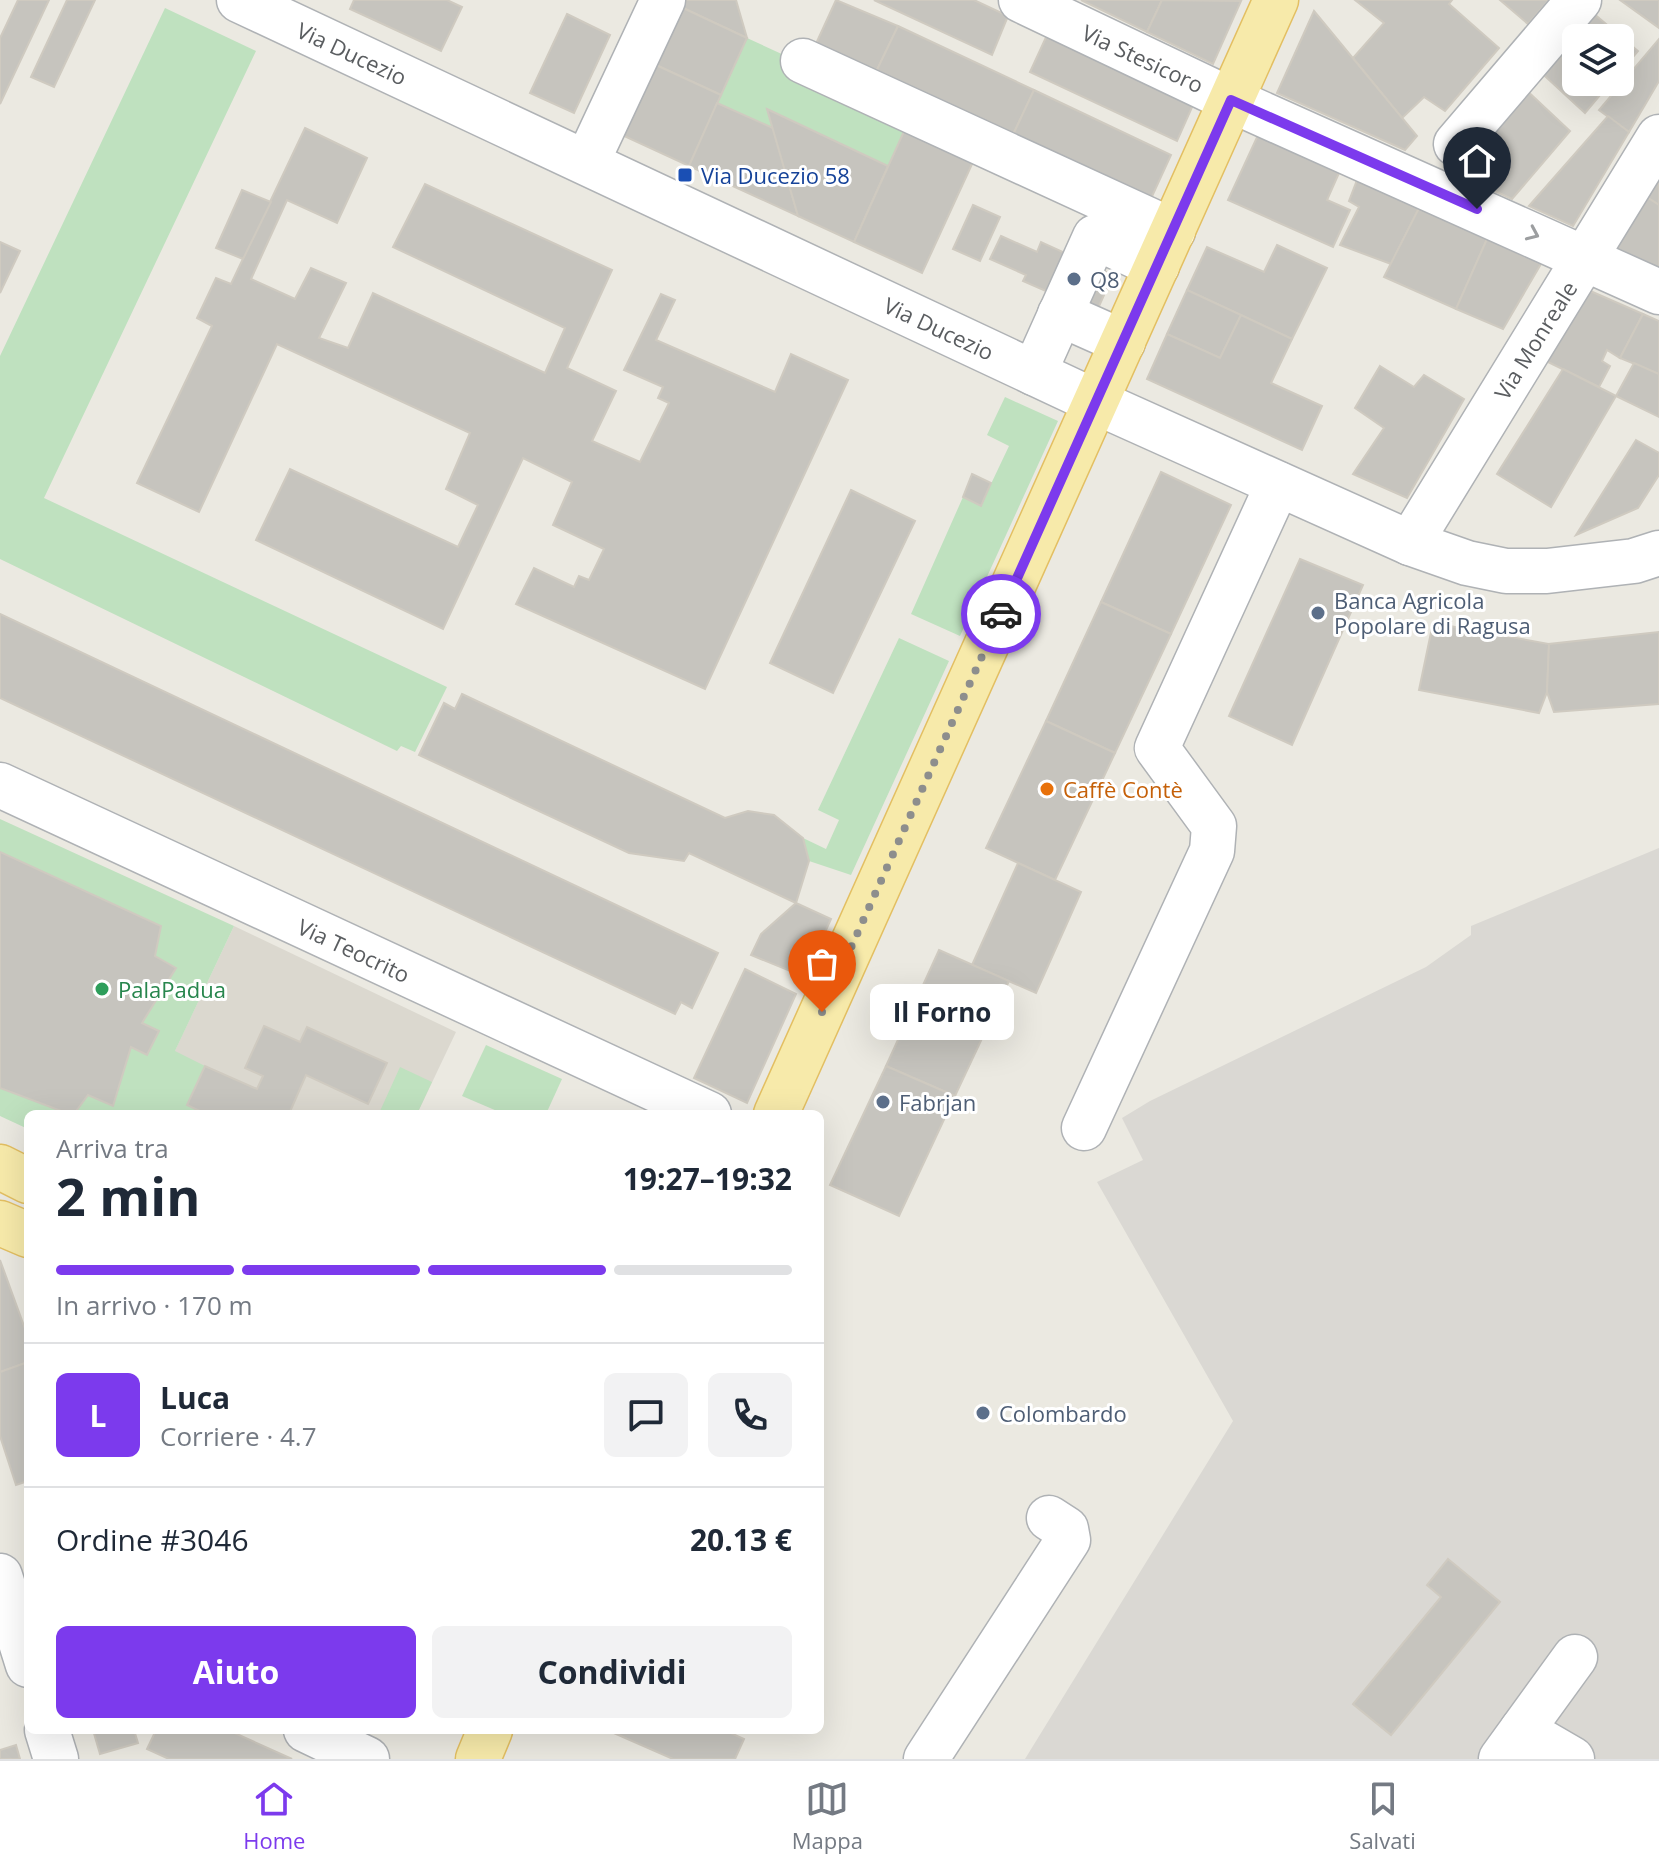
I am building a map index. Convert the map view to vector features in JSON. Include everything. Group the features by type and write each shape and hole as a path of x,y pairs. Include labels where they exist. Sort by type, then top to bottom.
{"main road":[{"path":"778,1110 1276,0"},
{"path":"0,1167 24,1179"},
{"path":"0,1223 24,1233"},
{"path":"478,1759 488,1734"}],"street":[{"path":"587,162 663,0"},
{"name":"Via Stesicoro","path":"1021,0 1231,100 1659,292"},
{"path":"1456,144 1579,0"},
{"name":"Via Ducezio","path":"264,5 1034,373 1410,543 1467,563 1506,571 1547,571 1647,557"},
{"path":"803,61 1165,248"},
{"name":"Via Monreale","path":"1410,543 1659,137"},
{"path":"1034,373 1095,237 1165,248"},
{"path":"1060,314 1123,342"},
{"path":"1084,1128 1212,851 1214,826 1157,748 1278,484"},
{"path":"1647,557 1659,520"},
{"name":"Via Teocrito","path":"0,785 664,1105 689,1110"},
{"path":"926,1759 1068,1540 1066,1529 1049,1518"},
{"path":"8,1587 24,1649"},
{"path":"1572,1759 1511,1744 1575,1657"},
{"path":"48,1734 56,1759"},
{"path":"314,1734 367,1759"}],"shaded area":[{"path":"1659,848 1659,1759 1025,1759 1233,1421 1097,1182 1143,1160 1122,1118 1150,1101 1426,967 1471,935 1471,926"},
{"path":"234,926 456,1032 419,1110 147,1110"}],"green space":[{"path":"165,8 256,51 44,498 447,687 415,752 401,746 397,751 0,559 0,356"},
{"path":"747,38 797,61 905,129 888,166 768,110 773,128 717,103"},
{"path":"1005,397 1058,421 960,636 911,614 963,497 981,505 1009,446 987,435"},
{"path":"899,638 949,661 851,875 809,861 803,838 826,849 839,820 818,810"},
{"name":"PalaPadua","path":"0,819 234,926 175,1051 205,1066 187,1105 198,1110 24,1110 24,1127 0,1116"},
{"path":"486,1045 562,1079 548,1110 495,1110 462,1096"},
{"path":"400,1067 432,1082 419,1110 380,1110"}],"building":[{"path":"18,0 49,0 0,104 0,38"},
{"path":"67,0 95,0 54,87 31,77"},
{"path":"354,0 447,0 462,7 441,51 350,9"},
{"path":"686,0 736,0 747,38 683,8"},
{"path":"836,0 898,26 874,76 814,48"},
{"path":"874,0 974,0 1008,16 992,55"},
{"path":"1081,0 1162,0 1147,32"},
{"path":"1162,0 1241,1 1213,64 1147,32"},
{"path":"1355,0 1452,0 1449,4 1499,48 1445,111 1424,97 1402,118 1353,58 1384,23"},
{"path":"1500,0 1549,0 1528,24"},
{"path":"1620,0 1659,0 1659,28"},
{"path":"1586,7 1606,24 1572,24"},
{"path":"683,8 747,38 721,95 656,65"},
{"path":"1314,11 1417,136 1405,150 1277,93"},
{"path":"567,14 610,35 574,113 530,93"},
{"path":"898,26 1034,90 1011,139 874,76"},
{"path":"1047,35 1193,105 1177,141 1030,72"},
{"path":"1562,35 1562,92 1535,67"},
{"path":"1659,39 1659,81 1629,132 1599,110 1611,96 1634,96 1634,69"},
{"path":"656,65 721,95 689,166 622,135"},
{"path":"1520,84 1570,131 1512,199 1447,169"},
{"path":"1034,90 1171,155 1149,203 1011,139"},
{"path":"1567,96 1599,96 1585,113"},
{"path":"717,103 773,128 798,216 689,166"},
{"path":"767,109 888,166 854,242 798,216"},
{"path":"1608,116 1629,132 1573,226 1529,206"},
{"path":"305,128 367,158 337,223 287,200 251,279 295,299 311,268 346,283 319,338 348,348 373,293 545,373 565,328 393,247 425,184 612,270 567,368 616,391 592,441 640,462 669,403 658,398 663,387 624,370 661,294 675,300 656,340 775,392 791,354 848,380 705,689 516,604 534,568 574,587 579,576 589,580 604,549 553,525 572,482 523,458 443,629 256,540 290,469 458,547 478,505 446,489 470,433 277,344 199,512 137,483 212,326 197,318 216,278 231,284"},
{"path":"905,129 973,162 922,273 854,242"},
{"path":"1258,135 1339,173 1327,200 1350,210 1333,247 1228,200"},
{"path":"1659,174 1659,205 1645,196"},
{"path":"1357,180 1419,208 1391,264 1340,245 1359,207 1349,201"},
{"path":"242,190 271,202 243,259 216,248"},
{"path":"1645,196 1659,205 1659,269 1614,248"},
{"path":"973,205 1000,217 980,261 953,249"},
{"path":"1419,208 1487,239 1456,309 1384,277"},
{"path":"1001,236 1037,252 1041,242 1113,275 1096,313 1023,281 1026,275 990,259"},
{"path":"1487,239 1541,264 1503,329 1456,309"},
{"path":"0,242 20,251 0,293"},
{"path":"1277,245 1327,268 1292,339 1187,290 1207,247 1264,272"},
{"path":"1187,290 1241,315 1220,358 1167,334"},
{"path":"1588,290 1643,314 1620,358 1607,350 1602,361 1610,366 1599,387 1544,360"},
{"path":"1643,314 1659,321 1659,374 1620,358"},
{"path":"1241,315 1292,339 1271,383 1322,406 1302,450 1147,379 1167,334 1220,358"},
{"path":"1634,363 1659,374 1659,417 1616,396"},
{"path":"1380,366 1414,387 1424,375 1464,399 1407,498 1353,474 1384,428 1355,408"},
{"path":"1563,369 1616,396 1551,507 1497,474"},
{"path":"1636,440 1659,453 1659,475 1638,508 1576,535"},
{"path":"1161,472 1231,505 1171,634 1101,602"},
{"path":"972,474 991,483 981,506 963,497"},
{"path":"851,490 915,521 833,693 770,663"},
{"path":"1300,559 1363,585 1292,745 1229,716"},
{"path":"1101,602 1171,634 1115,753 1046,721"},
{"path":"0,614 718,953 692,1008 681,1002 675,1014 0,698"},
{"path":"1433,623 1549,644 1547,692 1539,713 1419,690"},
{"path":"1659,632 1659,704 1554,712 1547,692 1549,644"},
{"path":"462,694 725,818 748,811 774,815 803,838 809,861 796,903 689,853 684,861 629,853 419,755 444,703 455,709"},
{"path":"1046,721 1115,753 1055,880 986,848"},
{"name":"PalaPadua","path":"0,852 161,926 155,956 176,968 142,1023 159,1031 147,1055 131,1047 113,1106 88,1095 77,1110 58,1110 0,1088"},
{"path":"1018,863 1081,892 1036,993 972,965"},
{"path":"796,903 831,919 805,977 751,955 761,934"},
{"path":"939,950 1009,981 955,1096 886,1066"},
{"path":"745,969 796,994 747,1103 694,1078"},
{"path":"264,1026 300,1042 307,1027 387,1063 368,1104 306,1075 291,1110 198,1110 187,1105 205,1066 257,1089 263,1076 245,1068"},
{"path":"886,1066 955,1096 899,1216 830,1185"},
{"path":"0,1260 24,1326 24,1363 0,1372"},
{"path":"24,1363 24,1482 16,1485 0,1436 0,1372"},
{"path":"1448,1559 1500,1602 1391,1735 1353,1704 1441,1597 1427,1585"},
{"path":"94,1734 135,1734 138,1743 100,1754"},
{"path":"154,1734 237,1734 292,1759 169,1759 147,1749"},
{"path":"616,1734 733,1734 744,1739 735,1759 673,1759"},
{"path":"16,1745 20,1759 0,1759 0,1750"}],"way so far":[{"path":"822,1012 1001,614"}],"place":[{"name":"Via Ducezio 58","path":"685,175"},
{"name":"Q8","path":"1074,279"},
{"name":"Banca Agricola Popolare di Ragusa","path":"1318,613"},
{"name":"Caffè Contè","path":"1047,789"},
{"name":"PalaPadua","path":"102,989"},
{"name":"Il Forno","path":"822,1012"},
{"name":"Fabrjan","path":"883,1102"},
{"name":"Colombardo","path":"983,1413"}],"route":[{"path":"1001,614 1231,100 1477,209"}]}
